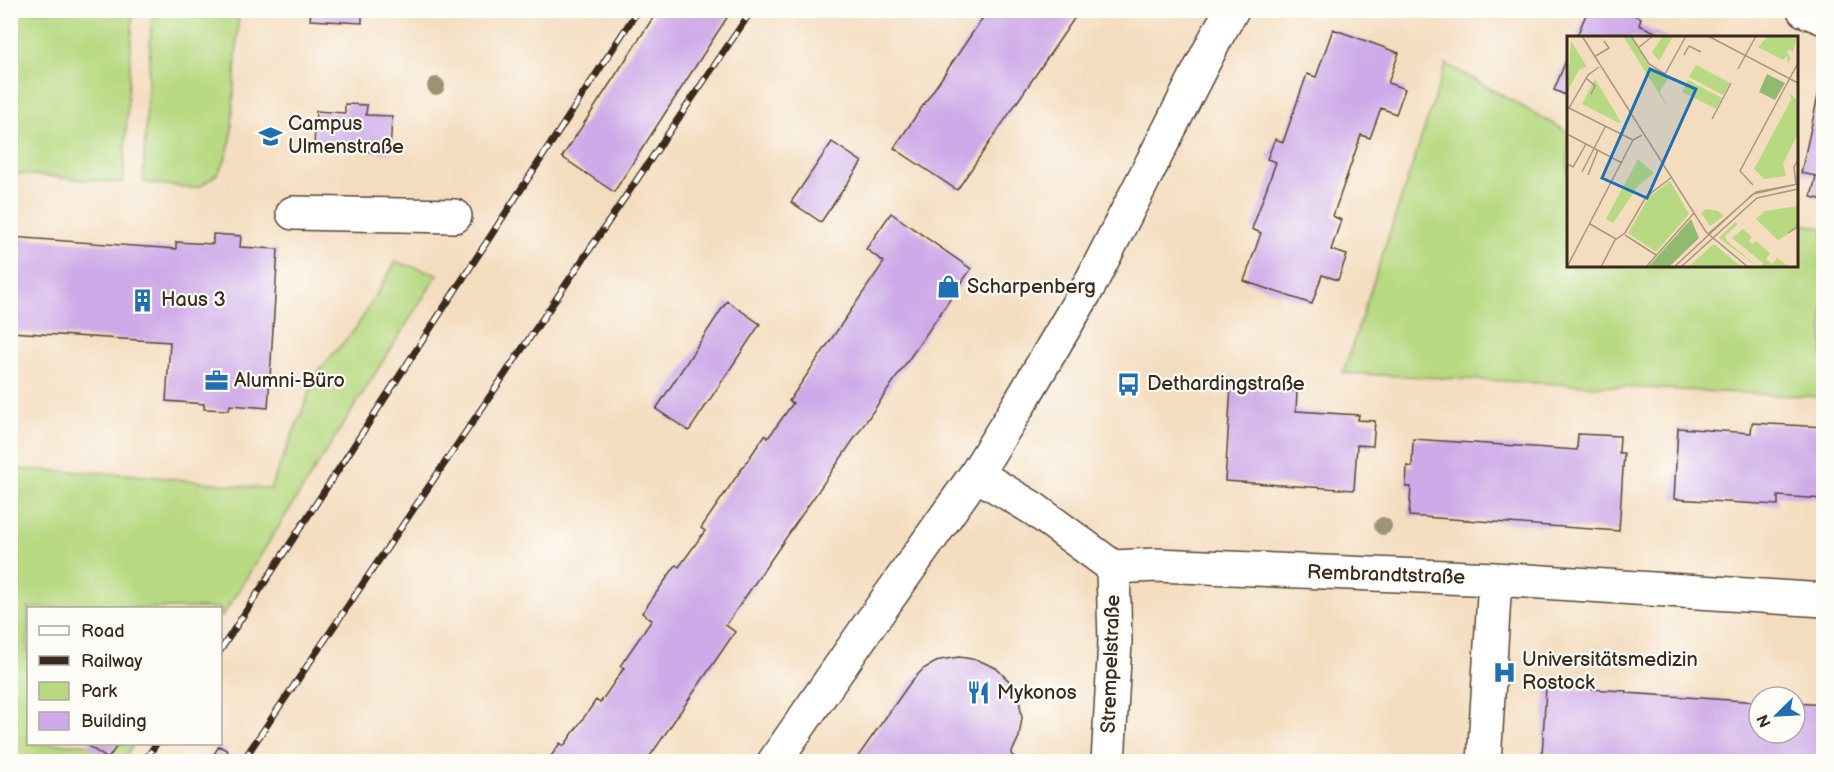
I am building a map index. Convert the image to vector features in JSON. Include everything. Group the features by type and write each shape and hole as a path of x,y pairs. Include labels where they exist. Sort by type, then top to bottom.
{"street":[{"path":"774,762 976,474 1090,284 1232,10"},
{"path":"1803,10 1824,18"},
{"path":"293,213 454,216"},
{"path":"976,474 1034,509 1113,567"},
{"name":"Rembrandtstraße","path":"1113,567 1156,565 1495,579 1824,600"},
{"name":"Strempelstraße","path":"1108,762 1115,642 1113,567"},
{"path":"1484,762 1495,579"}],"green space":[{"path":"10,11 133,11 123,183 11,173"},
{"path":"152,11 239,11 231,140 224,163 217,174 201,186 192,188 143,182"},
{"path":"1446,64 1567,131 1567,267 1798,267 1798,223 1823,228 1823,397 1343,373"},
{"path":"396,262 438,274 222,616 222,607 27,607 27,745 133,745 122,761 11,762 10,608 18,469 126,474 270,489 319,370 356,328"}],"building":[{"path":"311,10 362,10 362,23 310,20"},
{"path":"658,10 732,10 614,192 562,157"},
{"path":"988,10 1080,10 957,190 894,148"},
{"path":"1588,10 1624,10 1641,18 1639,25 1664,36 1577,36"},
{"path":"1333,29 1399,53 1388,83 1405,89 1396,114 1381,108 1370,138 1361,135 1333,216 1341,220 1331,250 1347,255 1338,280 1322,275 1312,304 1244,281 1261,233 1252,229 1276,162 1267,159 1275,139 1283,142 1307,74 1316,77"},
{"path":"1567,58 1567,96 1554,90"},
{"path":"1820,87 1824,88 1824,200 1811,197 1816,176 1801,173"},
{"path":"345,104 367,105 366,115 392,116 390,153 314,147 316,111 345,113"},
{"path":"832,142 862,162 821,222 791,202"},
{"path":"891,213 971,269 726,625 735,632 646,762 547,762 560,743 564,746 596,700 600,703 624,668 620,666 652,620 642,613 676,565 679,567 705,531 701,528 765,435 768,438 793,403 789,401 884,262 866,249"},
{"name":"Haus 3","path":"213,234 241,236 240,247 278,249 268,408 230,405 229,410 204,409 204,404 166,401 170,342 10,332 10,237 176,249 176,242 213,244"},
{"path":"727,301 760,324 689,431 656,409"},
{"path":"1231,386 1297,391 1296,411 1359,415 1358,420 1375,421 1373,446 1357,445 1354,490 1225,481"},
{"path":"1752,423 1824,427 1824,499 1778,496 1778,505 1674,499 1678,428 1751,433"},
{"path":"1578,434 1620,436 1619,453 1624,453 1619,531 1409,516 1411,487 1406,487 1407,466 1412,467 1413,439 1577,450"},
{"path":"959,657 978,660 996,668 1009,681 1019,699 1022,718 1019,737 1011,754 1020,762 854,762 910,683 923,669 940,660"},
{"path":"1546,687 1747,701 1747,745 1807,745 1807,704 1824,705 1824,762 1535,762 1535,754 1542,755"},
{"path":"87,745 117,745 108,759"},
{"path":"219,746 228,751 220,762 209,762"}],"railway":[{"path":"222,648 638,10"},
{"path":"242,762 752,10"},
{"path":"144,762 155,745"}],"place":[{"name":"Campus Ulmenstraße","path":"270,136"},
{"name":"Scharpenberg","path":"949,287"},
{"name":"Haus 3","path":"143,300"},
{"name":"Alumni-Büro","path":"216,381"},
{"name":"Dethardingstraße","path":"1129,384"},
{"name":"Universitätsmedizin Rostock","path":"1504,672"},
{"name":"Mykonos","path":"979,693"}]}
